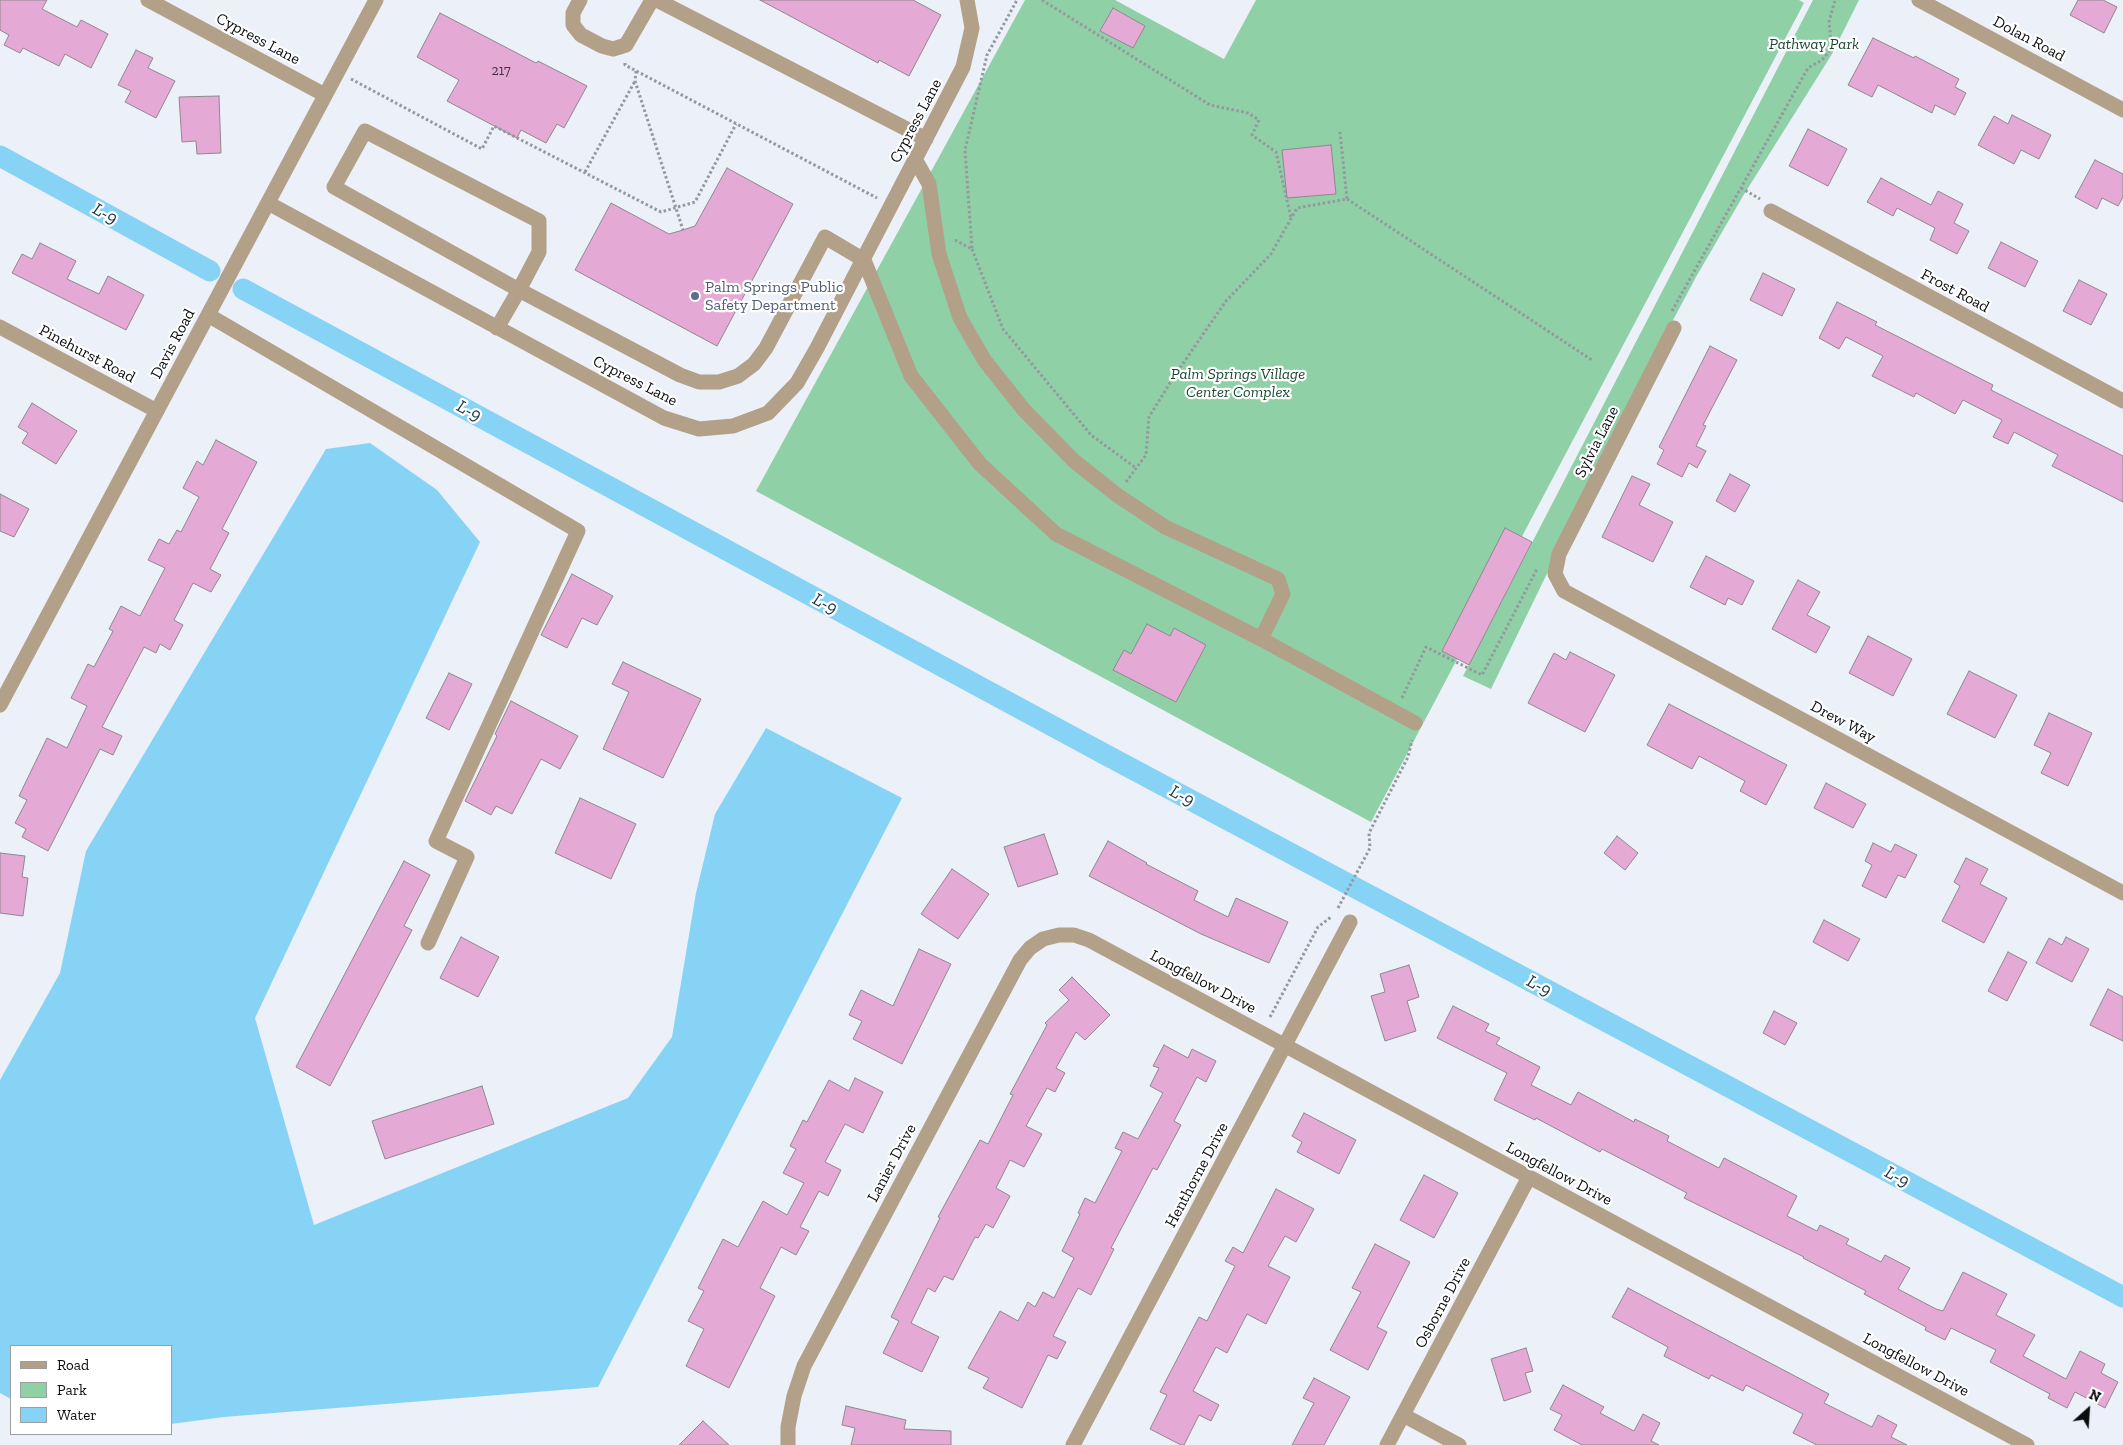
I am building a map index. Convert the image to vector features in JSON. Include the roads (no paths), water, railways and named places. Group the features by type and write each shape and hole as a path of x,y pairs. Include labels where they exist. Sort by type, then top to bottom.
{"street":[{"name":"Cypress Lane","path":"148,0 325,96"},
{"name":"Davis Road","path":"0,706 376,0"},
{"path":"580,0 573,13 572,25 581,36 613,49 626,45 652,0"},
{"path":"657,0 926,139"},
{"name":"Cypress Lane","path":"268,203 664,418 699,429 733,426 768,412 796,383 864,260 963,68 972,28 967,0"},
{"name":"Dolan Road","path":"1919,0 2123,110"},
{"path":"497,328 519,290 539,252 539,221 365,131 334,187 519,290 680,375 699,382 719,382 738,376 754,364 766,348 825,238 864,260 911,376 980,464 1056,534 1260,639 1415,723"},
{"path":"915,159 929,184 939,254 960,318 986,361 1024,410 1068,455 1117,495 1166,527 1278,579 1283,594 1260,639"},
{"name":"Frost Road","path":"1771,211 2123,401"},
{"path":"208,315 578,531 436,841 467,857 428,943"},
{"name":"Pinehurst Road","path":"0,327 157,412"},
{"name":"Sylvia Lane","path":"1555,574 1560,554 1674,328"},
{"name":"Drew Way","path":"1555,574 1564,591 2123,894"},
{"name":"Henthorne Drive","path":"1073,1445 1350,922"},
{"name":"Lanier Drive","path":"788,1445 788,1427 794,1396 804,1366 1020,960 1030,948 1043,939 1059,935 1074,935"},
{"name":"Longfellow Drive","path":"1074,935 1089,940 2027,1445"},
{"name":"Osborne Drive","path":"1387,1445 1529,1177"},
{"path":"1403,1415 1459,1445"}],"water":[{"path":"370,443 437,490 480,542 255,1018 314,1225 628,1098 672,1037 696,893 715,814 766,728 902,798 598,1387 224,1417 172,1424 172,1345 10,1345 10,1398 0,1393 0,1080 60,973 86,851 326,449"}],"waterway":[{"name":"L-9","path":"0,156 210,271"},
{"name":"L-9","path":"243,289 1108,756 2123,1297"}],"place":[{"name":"Palm Springs Public Safety Department","path":"695,296"}],"park label":[{"name":"Pathway Park","path":"1814,44"},
{"name":"Palm Springs Village Center Complex","path":"1238,383"}]}
